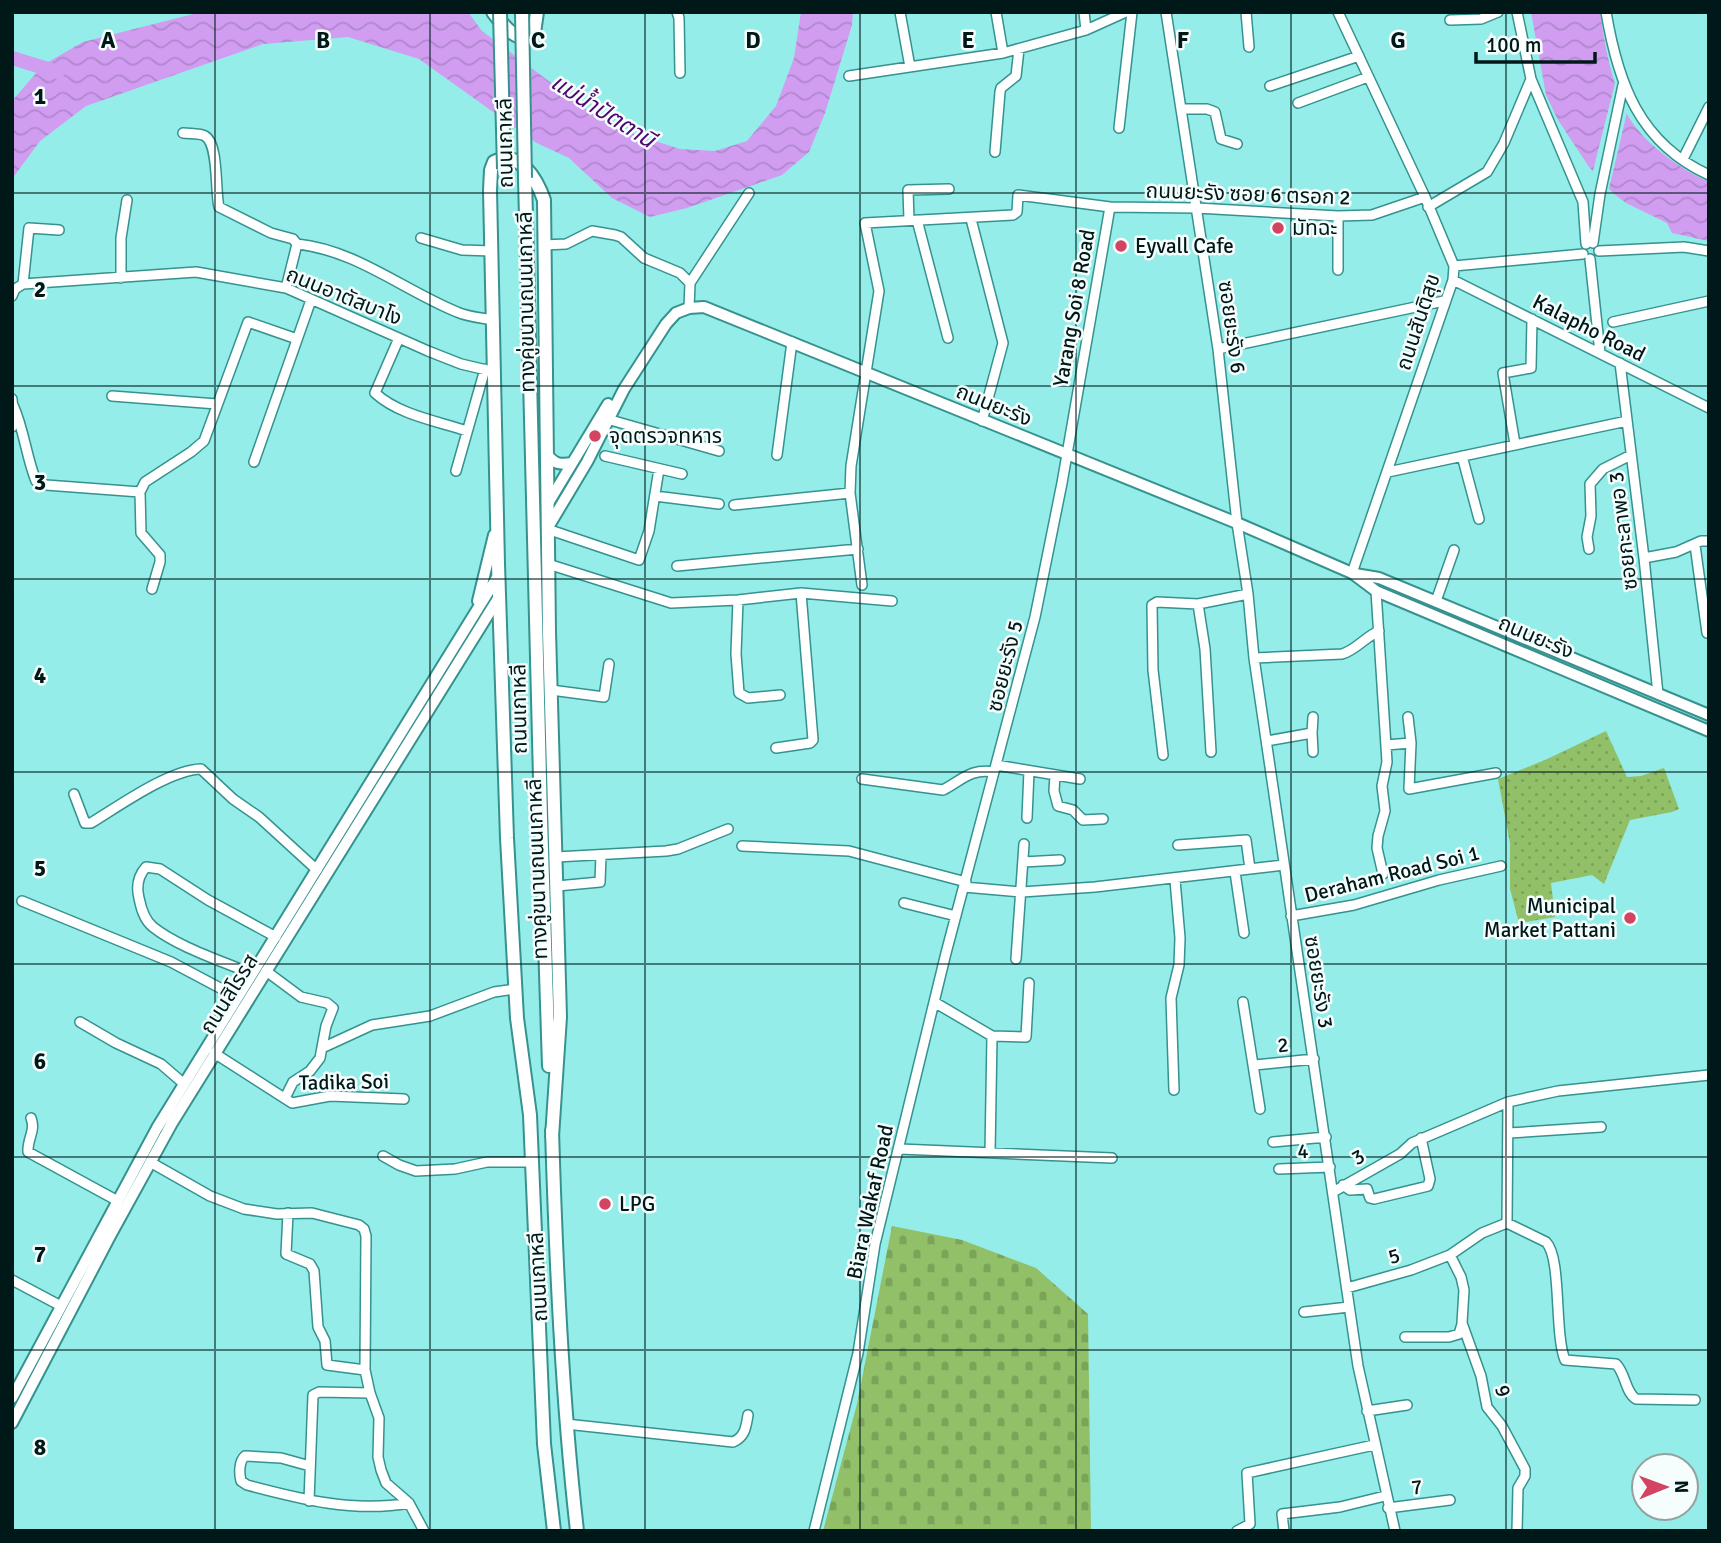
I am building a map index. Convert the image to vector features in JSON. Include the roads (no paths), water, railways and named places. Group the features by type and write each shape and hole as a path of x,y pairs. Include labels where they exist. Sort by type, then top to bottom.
{"highway":[{"path":"494,12 510,32 530,37 534,33 537,12"},
{"name":"ถนนเกาหลี","path":"500,12 504,169"},
{"name":"ถนนเกาหลี","path":"522,12 539,744 554,1222 566,1424 577,1531"},
{"name":"ทางคู่ขนานถนนเกาหลี","path":"530,1115 515,989 490,371 494,320 491,170 494,162 502,158 514,160 529,170 544,201 546,453 550,529 548,564 560,1017 552,1137"},
{"path":"525,178 539,398 546,453"},
{"name":"ถนนเกาหลี","path":"530,1115 544,1444 554,1531"},
{"path":"535,1245 554,1222"},
{"path":"542,1390 564,1390"}],"main road":[{"name":"ถนนยะรัง","path":"689,308 704,307 725,313 1353,573 1379,578 1709,715"},
{"path":"550,529 607,419 640,363 666,324 676,313 689,308"},
{"path":"547,505 618,388 640,363"},
{"path":"546,453 553,462 560,465 572,463"},
{"path":"474,614 497,523"},
{"name":"ถนนยะรัง","path":"1353,573 1376,591 1709,731"},
{"name":"ถนนสิโรรส","path":"12,1398 116,1200 183,1083 498,576"},
{"name":"ถนนสิโรรส","path":"12,1423 150,1162 214,1054 499,597"},
{"path":"471,642 490,635 495,637 502,652"},
{"path":"1536,657 1542,645"}],"street":[{"path":"677,12 680,73"},
{"path":"900,12 910,67"},
{"path":"996,12 1003,53"},
{"path":"1084,12 1086,30"},
{"path":"849,76 1003,53 1086,30 1126,12"},
{"path":"1119,128 1132,12"},
{"name":"ซอยยะรัง 6","path":"1166,12 1219,349 1237,523"},
{"path":"1246,12 1248,47"},
{"name":"ถนนสันติสุข","path":"1338,12 1454,266 1453,280 1353,573"},
{"path":"1450,20 1481,19 1498,12"},
{"path":"1517,12 1531,79 1583,202 1600,354"},
{"path":"1606,12 1622,89 1643,123 1662,143 1709,174"},
{"path":"995,152 1000,92 1001,88 1016,76 1019,49"},
{"path":"1270,86 1359,56"},
{"path":"1298,103 1368,77"},
{"name":"ถนนยะรัง ซอย 6 ตรอก 2","path":"971,219 1016,215 1018,195 1110,207 1197,208 1338,216 1372,215 1427,202 1487,172 1504,143 1531,79"},
{"path":"1590,250 1622,89"},
{"path":"1683,159 1709,107"},
{"path":"1182,110 1213,110 1221,139 1237,144"},
{"path":"183,133 204,135 209,139 215,164 219,207 271,233 293,239 297,244 327,248 460,314 494,320"},
{"path":"948,338 913,220 908,190 949,189"},
{"path":"689,308 690,283 749,193"},
{"path":"1583,202 1599,199"},
{"path":"121,278 121,238 127,200"},
{"name":"Yarang Soi 8 Road","path":"1067,456 1110,207"},
{"path":"1338,216 1338,270"},
{"path":"862,585 850,493 851,466 879,291 864,223 971,219 1003,343 982,421"},
{"path":"12,296 15,289 23,284 29,228 59,230"},
{"path":"544,245 566,244 592,231 615,234 644,258 680,273 690,283"},
{"path":"421,238 461,250 492,251"},
{"path":"286,288 297,244"},
{"path":"1454,266 1590,250 1684,247 1709,251"},
{"name":"ถนนอาตัสบาโง","path":"23,284 196,272 286,288 461,364 490,371"},
{"name":"Kalapho Road","path":"1453,280 1709,408"},
{"path":"254,462 312,300"},
{"path":"1219,349 1444,301"},
{"path":"1613,322 1709,301"},
{"path":"1515,444 1503,373 1531,368 1532,319"},
{"path":"152,589 160,555 141,533 140,492 145,482 201,444 248,322 297,339"},
{"path":"399,338 375,393 381,399 412,414 467,431"},
{"path":"778,455 792,342"},
{"name":"ซอยกะลาพอ 3","path":"1620,363 1658,694"},
{"path":"456,471 467,431 490,371"},
{"path":"112,396 217,404"},
{"path":"12,398 12,427"},
{"path":"13,405 22,424 31,470 36,481 46,485 140,492"},
{"path":"607,419 719,451"},
{"path":"1388,472 1627,421"},
{"path":"1589,550 1587,537 1591,516 1590,484 1603,469 1631,455"},
{"path":"606,456 682,474"},
{"name":"ซอยยะรัง 5","path":"965,885 1035,617 1067,456"},
{"path":"1462,456 1479,519"},
{"path":"550,529 639,560 649,531 659,469"},
{"path":"734,505 850,493"},
{"path":"655,496 719,504"},
{"name":"ซอยยะรัง 3","path":"1237,523 1254,658 1346,1288 1367,1411 1395,1531"},
{"path":"1644,558 1709,541"},
{"path":"1695,545 1707,633"},
{"path":"677,566 858,549"},
{"path":"1436,601 1454,550"},
{"path":"548,564 671,603 738,600 802,593 892,601"},
{"path":"1376,591 1387,762 1382,786 1385,811 1377,848 1383,874"},
{"path":"776,748 810,743 813,740 802,593"},
{"path":"1163,755 1153,670 1152,606 1157,602 1198,604 1248,594"},
{"path":"738,600 736,654 739,693 748,698 780,695"},
{"path":"1198,604 1205,649 1211,752"},
{"path":"1254,658 1342,654 1353,650 1361,641 1378,631"},
{"path":"551,690 604,697 610,664"},
{"path":"1313,717 1313,752"},
{"path":"1408,717 1409,789 1496,773"},
{"path":"1268,741 1312,733"},
{"path":"1386,745 1410,743"},
{"path":"74,794 85,823 91,823 148,788 189,771 201,769 317,870"},
{"path":"862,779 943,790 981,770 1029,771 1080,779"},
{"path":"1027,818 1029,771"},
{"path":"1055,775 1054,791 1058,806 1073,810 1083,821 1103,819"},
{"path":"556,857 678,849 729,829"},
{"path":"1178,845 1246,840 1250,869"},
{"path":"1016,959 1024,844"},
{"path":"742,846 849,851 965,885 1022,891 1175,880 1284,865"},
{"path":"557,886 600,882 601,855"},
{"path":"1023,862 1060,860"},
{"name":"Deraham Road Soi 1","path":"1291,916 1354,905 1439,880 1501,866"},
{"path":"253,974 189,947 152,927 142,911 138,895 137,886 141,873 146,867 159,869 208,900 276,937"},
{"path":"1235,872 1244,933"},
{"path":"1174,1090 1171,998 1179,965 1180,938 1175,880"},
{"name":"Biara Wakaf Road","path":"814,1531 856,1365 875,1244 965,885"},
{"path":"22,901 171,962 237,997"},
{"path":"904,903 956,916"},
{"path":"266,971 301,997 332,1006 333,1012 326,1026 317,1065 293,1082 285,1098"},
{"path":"934,1002 992,1036 1026,1037 1029,983"},
{"path":"322,1048 372,1025 430,1016 494,992 515,989"},
{"path":"1243,1002 1260,1109"},
{"path":"80,1022 161,1064 183,1083"},
{"path":"990,1153 992,1036"},
{"name":"Tadika Soi","path":"214,1054 296,1103 330,1096 404,1099"},
{"name":"2","path":"1255,1065 1314,1059"},
{"name":"3","path":"1333,1192 1401,1154 1421,1138 1508,1102 1558,1091 1709,1076"},
{"path":"1508,1102 1507,1223 1551,1246 1565,1360 1616,1364 1631,1396 1636,1399 1695,1400"},
{"path":"31,1118 34,1130 28,1152 116,1200"},
{"path":"1509,1133 1601,1127"},
{"path":"1272,1142 1326,1137"},
{"path":"1343,1185 1350,1190 1367,1189 1370,1198 1374,1199 1428,1186 1430,1179 1421,1138"},
{"path":"900,1149 1112,1158"},
{"path":"383,1156 399,1166 416,1171 486,1162 530,1162"},
{"path":"150,1162 227,1204 267,1214 312,1213 359,1225 364,1229 367,1275 365,1370 379,1419 378,1457 386,1483 409,1503 424,1531"},
{"name":"4","path":"1279,1169 1329,1167"},
{"path":"288,1213 286,1254 310,1265 314,1271 318,1327 325,1341 327,1365 365,1370"},
{"name":"5","path":"1346,1288 1411,1270 1450,1255 1482,1233 1507,1223"},
{"name":"9","path":"1450,1255 1461,1277 1464,1290 1462,1323 1481,1376 1487,1407 1502,1426 1525,1469 1525,1476 1518,1488 1517,1531"},
{"path":"12,1280 61,1306"},
{"path":"1304,1312 1349,1307"},
{"path":"1405,1337 1449,1337 1459,1334 1462,1323"},
{"path":"309,1501 311,1404 315,1392 370,1393"},
{"path":"1367,1411 1407,1405"},
{"path":"566,1424 733,1442 740,1439 746,1430 748,1415"},
{"path":"1237,1531 1250,1524 1247,1472 1374,1445"},
{"path":"310,1466 281,1458 245,1456 241,1462 240,1478 247,1485 309,1501 377,1507 409,1503"},
{"path":"1284,1531 1282,1514 1339,1507 1385,1496"},
{"name":"7","path":"1388,1508 1450,1500"}],"water":[{"path":"201,12 468,12 482,31 590,112 636,135 680,149 715,151 747,141 776,106 794,58 801,12 853,12 852,25 825,113 809,152 782,175 687,208 650,217 612,198 569,158 535,142 419,59 348,37 263,44 86,106 40,141 12,179 12,101 43,65 83,42"},
{"path":"1531,12 1600,12 1612,76 1632,123 1662,153 1709,182 1709,241 1672,233 1667,223 1626,203 1613,193 1589,167 1558,120 1546,95"}],"waterway":[{"path":"12,58 58,72"}],"place":[{"name":"มัทฉะ","path":"1278,228"},
{"name":"Eyvall Cafe","path":"1121,246"},
{"name":"จุดตรวจทหาร","path":"595,436"},
{"name":"Municipal Market Pattani","path":"1630,918"},
{"name":"LPG","path":"605,1204"}],"water label":[{"name":"แม่น้ำปัตตานี","path":"603,111"}]}
